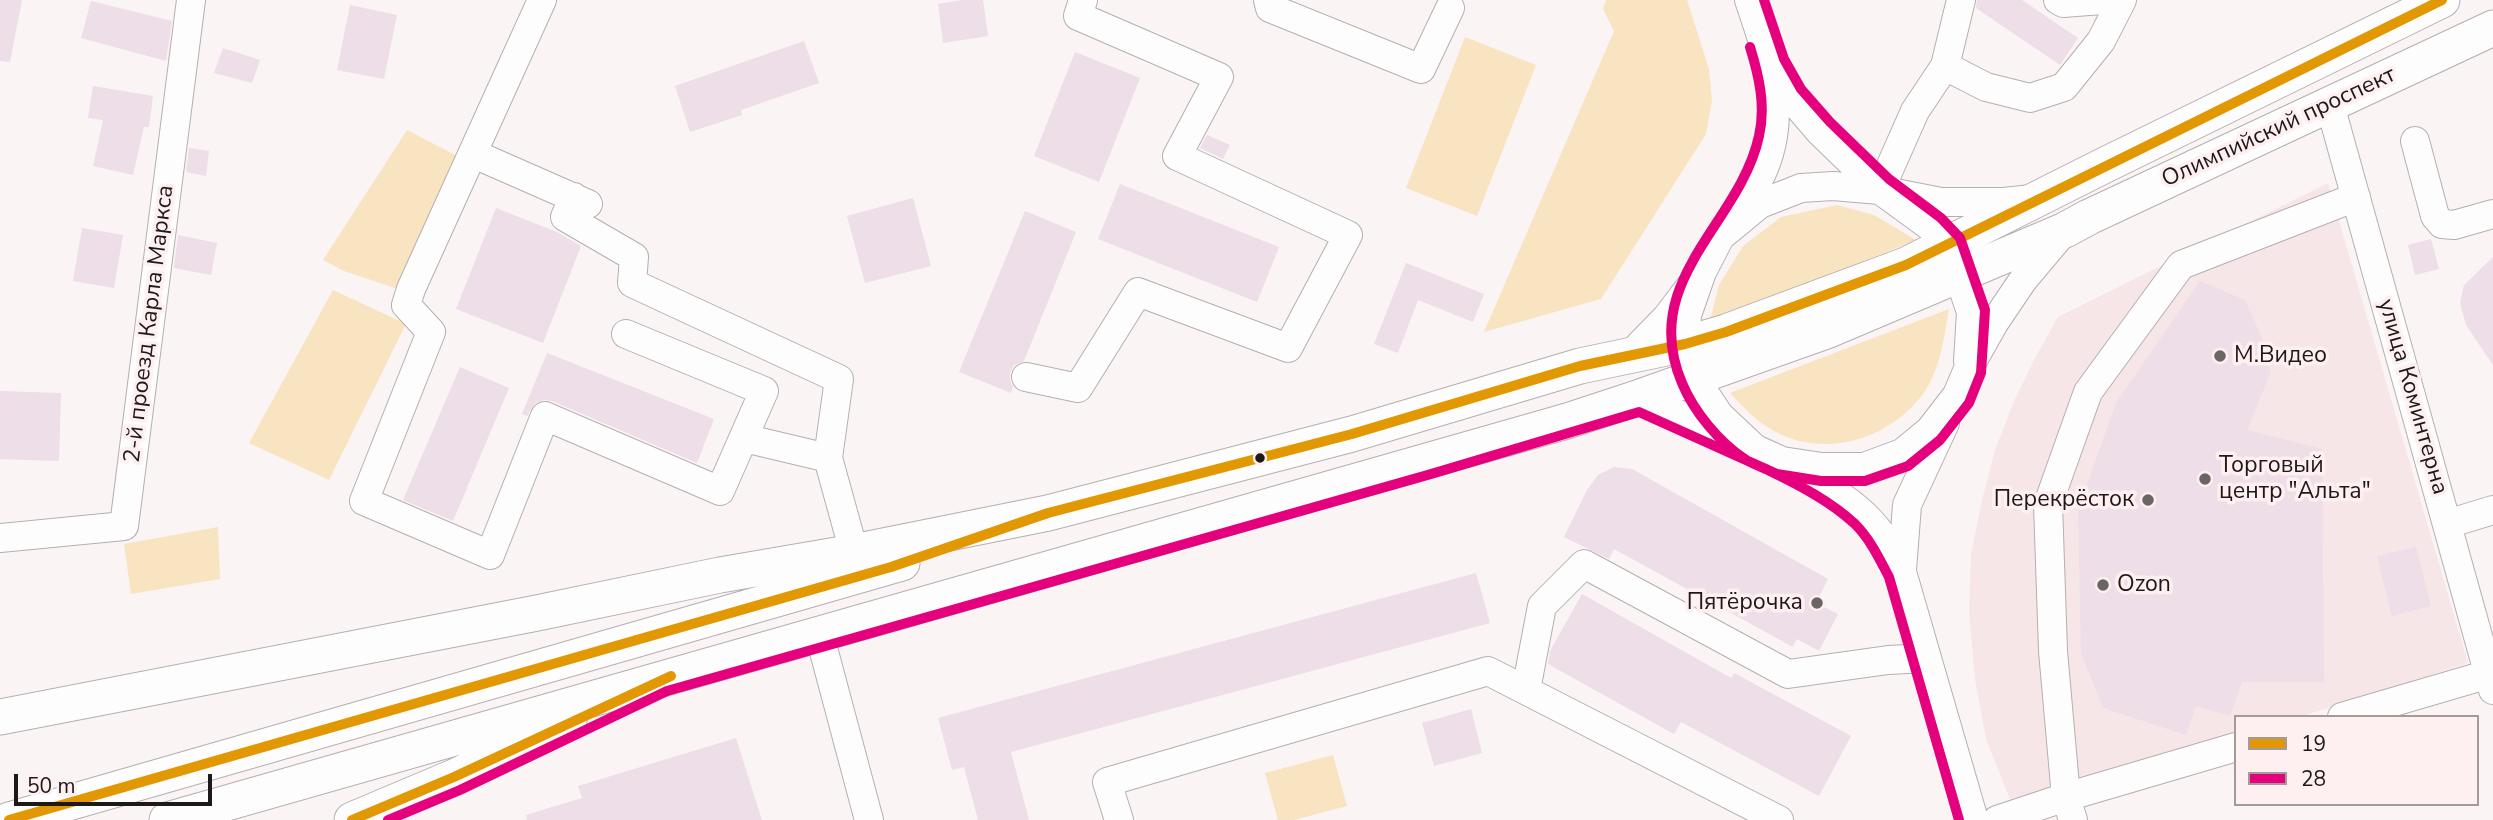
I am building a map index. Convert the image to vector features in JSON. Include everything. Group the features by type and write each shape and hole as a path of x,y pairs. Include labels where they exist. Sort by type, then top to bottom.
{"main road":[{"name":"Олимпийский проспект","path":"1953,260 2038,198 2442,0"},
{"name":"Олимпийский проспект","path":"662,678 1427,461 1640,397 1726,332 1893,270 1953,260 2065,230 2493,28"},
{"name":"Олимпийский проспект","path":"1048,513 1339,438 1580,366 1631,354 1689,360"},
{"path":"0,717 1048,513"},
{"path":"9,820 891,567 1048,513"},
{"path":"167,820 662,678"},
{"path":"352,820 454,777 662,678"}],"street":[{"name":"2-й проезд Карла Маркса","path":"0,538 124,526 191,0"},
{"path":"542,0 411,289 406,305 431,332 364,501 489,555 545,416 720,491 764,391 626,334"},
{"path":"1026,377 1078,388 1138,292 1288,348 1348,235 1177,156 1219,77 1078,16 1083,0"},
{"path":"1268,0 1270,8 1421,69 1450,8"},
{"path":"1720,237 1760,177 1773,142 1776,105 1771,65 1749,0"},
{"path":"1880,190 1915,111 1945,66 1961,0"},
{"path":"2058,0 2063,3 2102,0"},
{"path":"1945,66 1986,87 2030,98 2064,87 2101,41 2122,0"},
{"path":"1771,65 1790,97 1820,132 1880,190 1931,228 1953,260"},
{"name":"улица Коминтерна","path":"2330,105 2491,682"},
{"path":"2415,141 2435,216 2442,224 2454,225 2493,214"},
{"path":"474,153 581,201 565,216 634,257 632,283 839,379 828,458 854,552"},
{"name":"Олимпийский проспект","path":"1754,448 1719,415 1689,360 1687,315 1702,272 1720,237 1760,204 1801,188 1833,186 1880,190 1941,202 2004,202 2038,198"},
{"path":"2070,808 2053,651 2048,504 2088,392 2181,265 2356,197"},
{"name":"Олимпийский проспект","path":"1640,397 1782,461 1822,467 1864,467 1902,453 1930,430 1957,395 1968,369 1994,323 2023,280 2065,230"},
{"name":"Олимпийский проспект","path":"1953,260 1971,312 1968,369"},
{"name":"Олимпийский проспект","path":"1631,354 1667,317 1702,272"},
{"path":"1902,572 1907,505 1957,395"},
{"path":"744,439 828,458"},
{"path":"1782,461 1847,501 1871,521 1887,542 1902,572 1973,820"},
{"path":"2447,524 2493,510"},
{"path":"1526,690 1542,606 1584,564 1788,674 1927,657"},
{"path":"819,633 869,820"},
{"path":"1119,820 1107,782 1488,671 1779,820"},
{"path":"2351,715 2491,682"},
{"path":"1997,820 2070,808 2234,748"}],"shaded area":[{"path":"1606,0 1687,0 1709,69 1712,100 1706,134 1601,299 1484,332 1614,31 1603,9"},
{"path":"1465,37 1536,65 1477,216 1406,188"},
{"path":"407,130 461,158 401,290 344,271 323,260"},
{"path":"2328,183 2468,663 2305,715 2234,715 2234,738 2013,807 1986,739 1975,679 1969,611 1971,555 1995,450 2014,401 2058,317"},
{"path":"1837,205 1874,215 1916,240 1709,324 1719,285 1743,246 1781,217"},
{"path":"333,290 406,324 329,480 249,443"},
{"path":"1949,309 1938,362 1925,391 1895,421 1877,432 1836,443 1815,444 1794,440 1762,423 1730,393"},
{"path":"218,527 220,579 131,594 124,544"},
{"path":"1333,755 1347,806 1294,820 1278,820 1265,773"}],"building":[{"path":"0,0 22,0 10,62 0,61"},
{"path":"983,0 988,36 943,43 938,4"},
{"path":"1977,0 2022,0 2078,38 2060,65 1976,8"},
{"path":"91,1 172,21 166,61 81,38"},
{"path":"350,5 397,15 384,79 337,70"},
{"path":"804,41 819,83 741,110 742,115 690,132 675,86"},
{"path":"223,48 260,60 252,83 214,73"},
{"path":"1075,52 1140,78 1099,182 1034,156"},
{"path":"93,86 153,96 149,127 144,127 133,175 93,166 103,120 88,118"},
{"path":"1207,135 1230,145 1223,159 1200,148"},
{"path":"189,148 209,151 206,176 186,172"},
{"path":"1120,184 1279,247 1257,302 1098,239"},
{"path":"913,198 931,266 865,283 847,216"},
{"path":"496,208 557,232 581,246 543,343 456,309"},
{"path":"1025,211 1076,232 1024,361 1014,365 1010,373 1013,387 1011,393 959,372"},
{"path":"82,228 123,235 114,288 73,281"},
{"path":"178,235 217,243 211,275 174,268"},
{"path":"2431,239 2439,269 2415,275 2408,245"},
{"path":"2493,257 2493,365 2466,325 2460,303 2464,285"},
{"path":"1406,263 1484,294 1473,322 1418,300 1398,353 1374,344"},
{"name":"Торговый центр \"Альта\"","path":"2200,281 2245,300 2268,352 2270,374 2247,430 2322,449 2324,682 2242,682 2230,716 2196,706 2186,735 2103,708 2081,653 2078,510 2116,403"},
{"path":"547,353 714,419 697,463 552,401 535,403 527,416 522,414"},
{"path":"460,367 509,388 453,521 403,500"},
{"path":"0,391 61,393 59,461 0,459"},
{"path":"1614,467 1632,469 1828,579 1816,603 1838,614 1819,651 1797,639 1793,647 1614,549 1609,559 1564,537 1587,490 1598,475"},
{"path":"2416,547 2431,606 2392,616 2377,556"},
{"path":"1476,573 1490,623 1011,752 1029,820 978,820 964,767 952,770 938,718"},
{"path":"1582,594 1731,678 1734,673 1851,736 1819,796 1681,722 1674,734 1548,664 1550,651"},
{"path":"1471,709 1482,753 1434,766 1422,723"},
{"path":"736,738 762,820 527,820 526,815 582,798 578,786"}],"transit line":[{"name":"28","path":"388,820 460,790 667,691 1431,474 1639,412 1777,474 1821,481 1865,481 1908,466 1940,440 1969,403 1981,373 1985,310 1960,238 1941,218 1889,179 1830,122 1801,89 1784,59 1764,0"},
{"name":"19","path":"9,820 891,567 1048,513 1352,434 1580,366 1685,344 1726,332 1906,265 2442,0"},
{"name":"28","path":"1750,47 1760,91 1762,114 1759,136 1748,168 1733,197 1682,283 1673,313 1672,346 1682,383 1700,415 1736,453 1835,508 1855,524 1874,549 1889,577 1959,820"},
{"name":"19","path":"352,820 454,777 671,676"}],"place":[{"name":"М.Видео","path":"2220,356"},
{"name":"Торговый центр \"Альта\"","path":"2205,479"},
{"name":"Перекрёсток","path":"2148,500"},
{"name":"Ozon","path":"2103,585"},
{"name":"Пятёрочка","path":"1817,603"}]}
